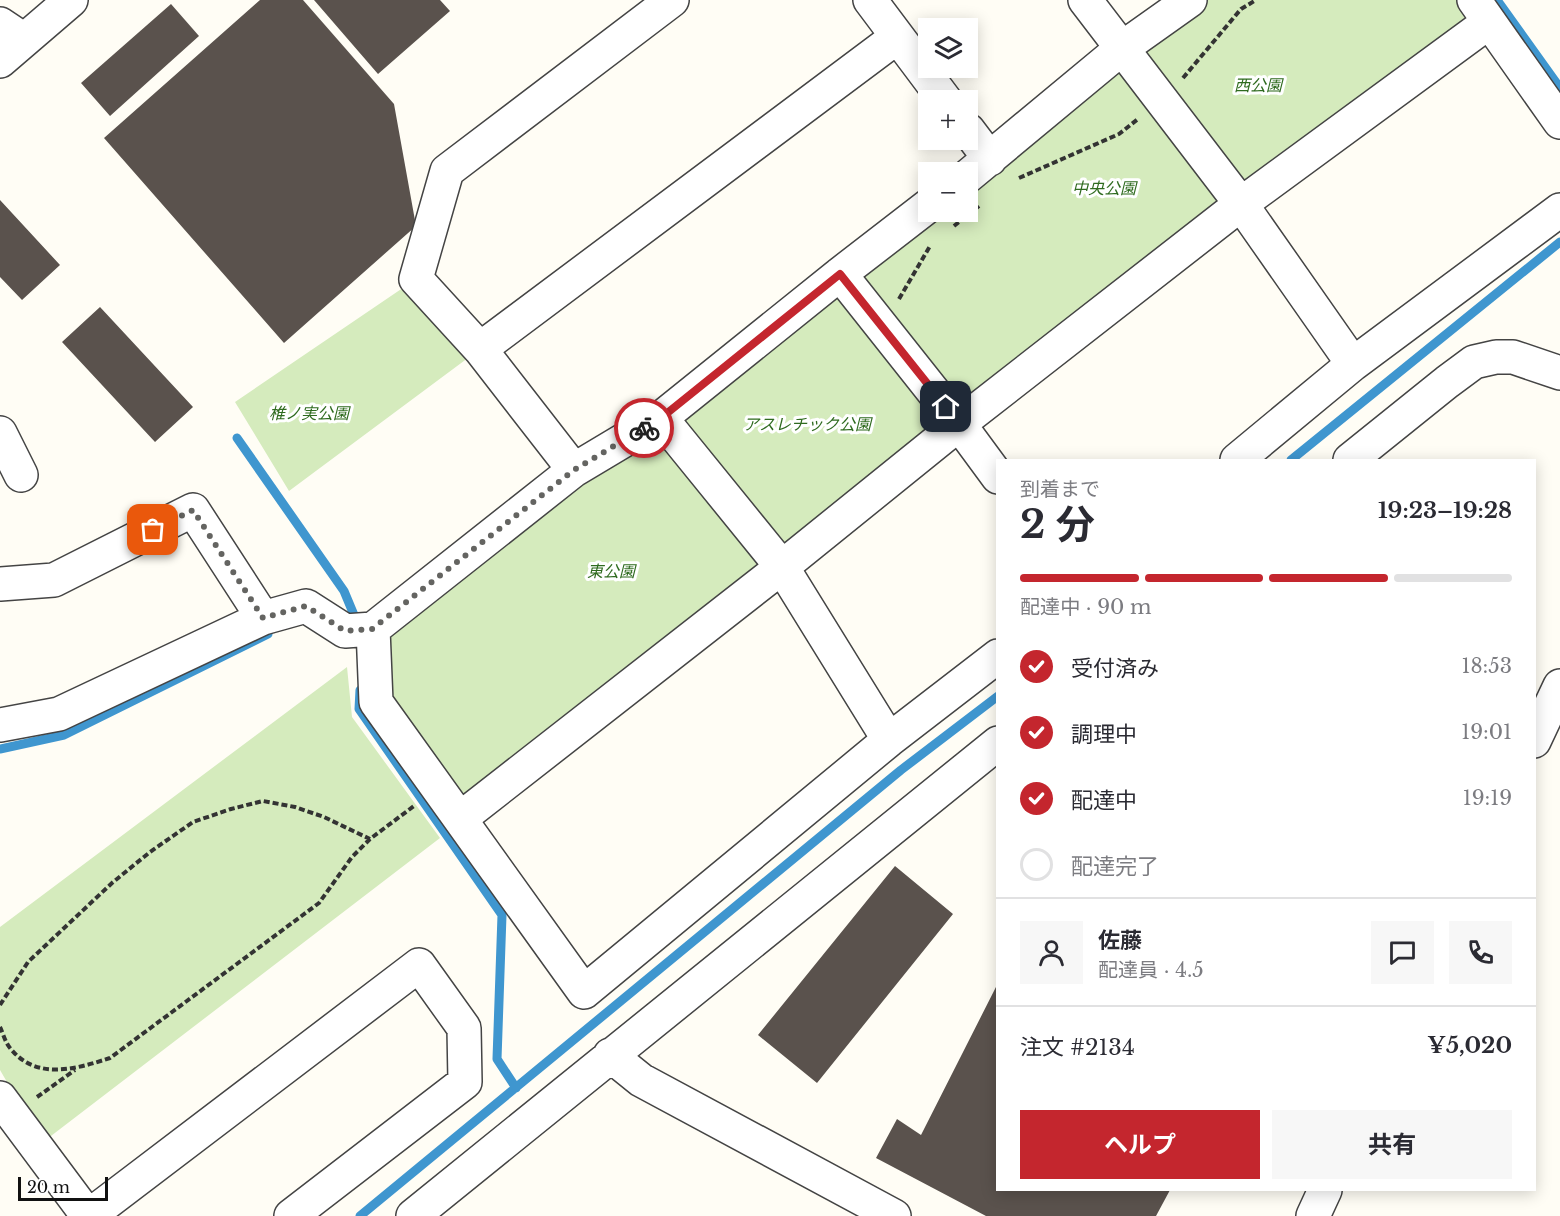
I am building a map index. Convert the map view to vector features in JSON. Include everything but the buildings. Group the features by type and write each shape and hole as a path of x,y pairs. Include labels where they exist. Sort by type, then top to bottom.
{"street":[{"path":"8,42 71,0"},
{"path":"574,470 480,349 416,279 447,171 672,0"},
{"path":"870,0 937,90"},
{"path":"1084,0 1242,204 1353,364"},
{"path":"973,150 980,180 1121,49 1190,0"},
{"path":"461,818 782,567 959,424 1242,204 1482,11 1560,122"},
{"path":"480,349 897,37"},
{"path":"1238,459 1353,364 1560,210"},
{"path":"0,725 59,714 263,618 306,606 345,631 372,629 574,470 661,418 840,274 933,222"},
{"path":"840,274 996,474"},
{"path":"1351,459 1474,362 1496,357 1514,357 1560,373"},
{"path":"661,418 782,567 889,740"},
{"path":"0,433 21,475"},
{"path":"0,584 54,580 193,510 263,618"},
{"path":"372,629 376,702 584,992 889,740 996,658"},
{"path":"1536,737 1560,686"},
{"path":"413,1216 996,745"},
{"path":"6,1107 88,1216 419,965 464,1028 465,1082 291,1216"},
{"path":"610,1055 641,1080 894,1216"},
{"path":"1313,1216 1325,1191"}],"path":[{"path":"1018,178 1119,134 1162,102 1241,9 1256,0"},
{"path":"880,323 897,303 930,246 939,239"},
{"path":"0,1005 28,962 112,883 150,852 193,822 263,801 295,807 324,817 370,839"},
{"path":"6,1107 75,1069 110,1058 319,903 352,857 370,839 402,816"},
{"path":"0,1027 9,1047 28,1065 49,1069 75,1069"}],"green space":[{"path":"1190,0 1474,0 1489,22 461,818 376,702 373,629 918,220 918,222 978,222 978,168"},
{"name":"椎ノ実公園","path":"416,279 480,349 289,491 235,402"},
{"path":"347,667 352,717 440,838 47,1139 14,1094 0,1070 0,927"}],"waterway":[{"path":"1497,0 1560,88"},
{"path":"1292,459 1560,242"},
{"path":"237,438 344,591 354,615"},
{"path":"0,749 64,735 268,634"},
{"path":"360,690 359,709 502,915 497,1059 516,1088"},
{"path":"360,1216 901,770 996,698"}],"way so far":[{"path":"153,530 193,510 263,618 306,606 345,631 372,629 574,470 644,428"}],"route":[{"path":"644,428 661,418 840,274 946,407"}],"park label":[{"name":"西公園","path":"1258,85"},
{"name":"中央公園","path":"1104,188"},
{"name":"アスレチック公園","path":"807,424"},
{"name":"東公園","path":"611,571"}]}
